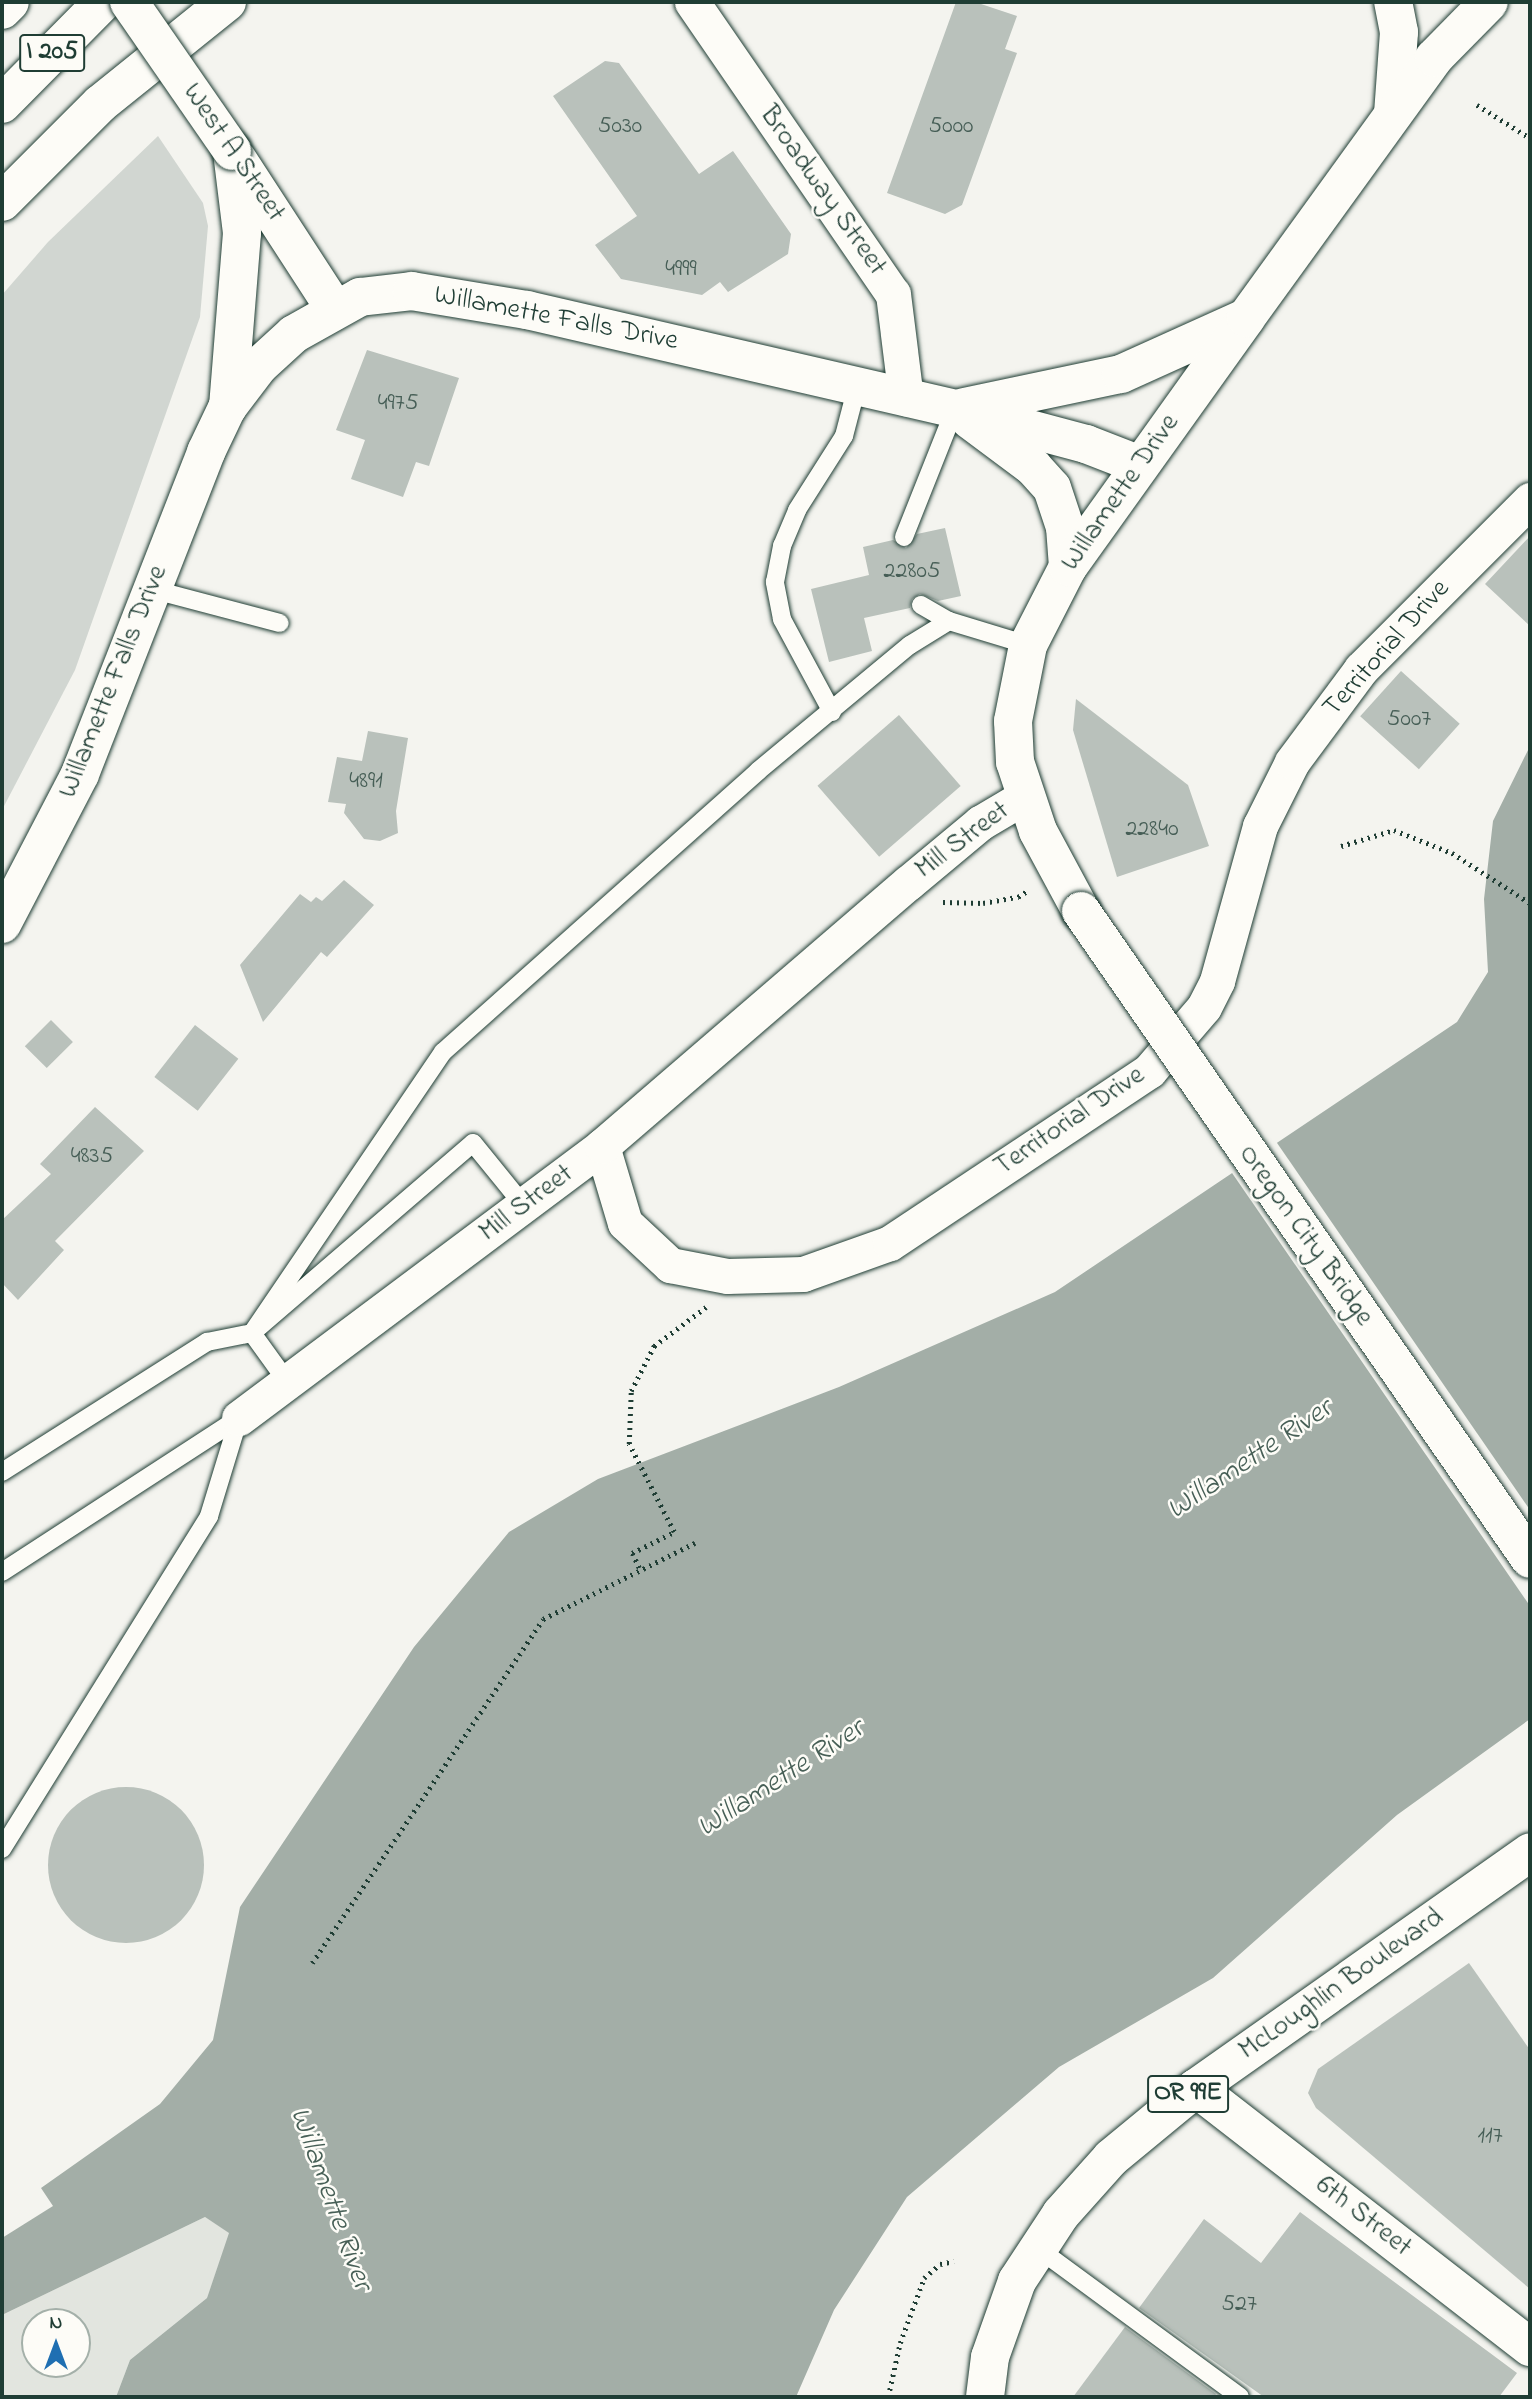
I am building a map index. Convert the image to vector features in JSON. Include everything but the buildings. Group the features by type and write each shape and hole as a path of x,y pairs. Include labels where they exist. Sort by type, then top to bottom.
{"main road":[{"name":"I 205","path":"2,10 10,2"},
{"name":"I 205","path":"2,104 103,2"},
{"name":"West A Street","path":"129,2 232,151 334,308"},
{"path":"2,202 100,104 227,2"},
{"path":"1392,119 1399,32 1393,2"},
{"name":"Willamette Drive","path":"1082,911 1024,797 1013,721 1028,645 1068,567 1140,465 1434,58 1489,2"},
{"path":"228,408 242,233 232,151"},
{"name":"Willamette Falls Drive","path":"2,924 76,783 151,589 228,408 277,349 334,308 384,292 434,293 562,317 955,409 1086,443 1140,465"},
{"path":"955,409 1121,374 1246,318"},
{"path":"955,409 1033,467 1052,488 1065,527 1068,567"},
{"name":"Oregon City Bridge","path":"1082,911 1530,1559"},
{"name":"McLoughlin Boulevard","path":"985,2397 1005,2311 1036,2248 1111,2158 1196,2088 1530,1852"},
{"name":"6th Street","path":"1196,2088 1530,2347"}],"street":[{"name":"Broadway Street","path":"692,2 893,294 906,398"},
{"name":"Territorial Drive","path":"602,1146 625,1223 670,1265 727,1276 803,1274 890,1243 1149,1071 1204,1007 1217,981 1260,826 1292,762 1361,669 1530,500"},
{"name":"Mill Street","path":"239,1418 525,1207 602,1146 980,823 1024,797"}],"lane":[{"path":"832,712 782,619 775,582 782,546 797,510 844,436 857,386"},
{"path":"904,537 955,409"},
{"path":"151,589 280,623"},
{"path":"921,605 949,621 1028,645"},
{"path":"252,1333 443,1052 579,929 832,712 911,645 949,621"},
{"path":"2,1472 207,1342 252,1333 473,1143 525,1207"},
{"path":"252,1333 288,1383"},
{"path":"2,1849 209,1516 239,1418"},
{"name":"Mill Street","path":"2,1572 239,1418"},
{"path":"1036,2248 1240,2397"}],"path":[{"path":"1477,105 1530,138"},
{"path":"1341,846 1394,830 1452,853 1530,903"},
{"path":"943,902 983,904 1018,898 1029,889"},
{"path":"639,1568 632,1553 674,1532 629,1444 631,1391 654,1346 707,1307 720,1306"},
{"path":"312,1962 543,1619 639,1568 695,1543"},
{"path":"888,2397 900,2343 924,2278 940,2264 954,2261"}],"shaded area":[{"path":"158,136 203,203 208,226 200,317 75,670 2,810 2,295 48,242"},
{"path":"205,2217 230,2233 207,2298 130,2360 116,2397 2,2397 2,2315"}],"water":[{"name":"Willamette River","path":"1530,746 1530,1719 1397,1815 1213,1978 1059,2067 907,2197 834,2310 796,2397 116,2397 130,2360 207,2298 229,2233 205,2217 2,2315 2,2238 53,2206 41,2188 160,2104 213,2040 240,1907 414,1647 509,1532 598,1479 839,1387 1055,1292 1457,1022 1488,972 1484,899 1493,821"}],"pier":[{"path":"1275,1140 1530,1510 1530,1606 1230,1170"}]}
